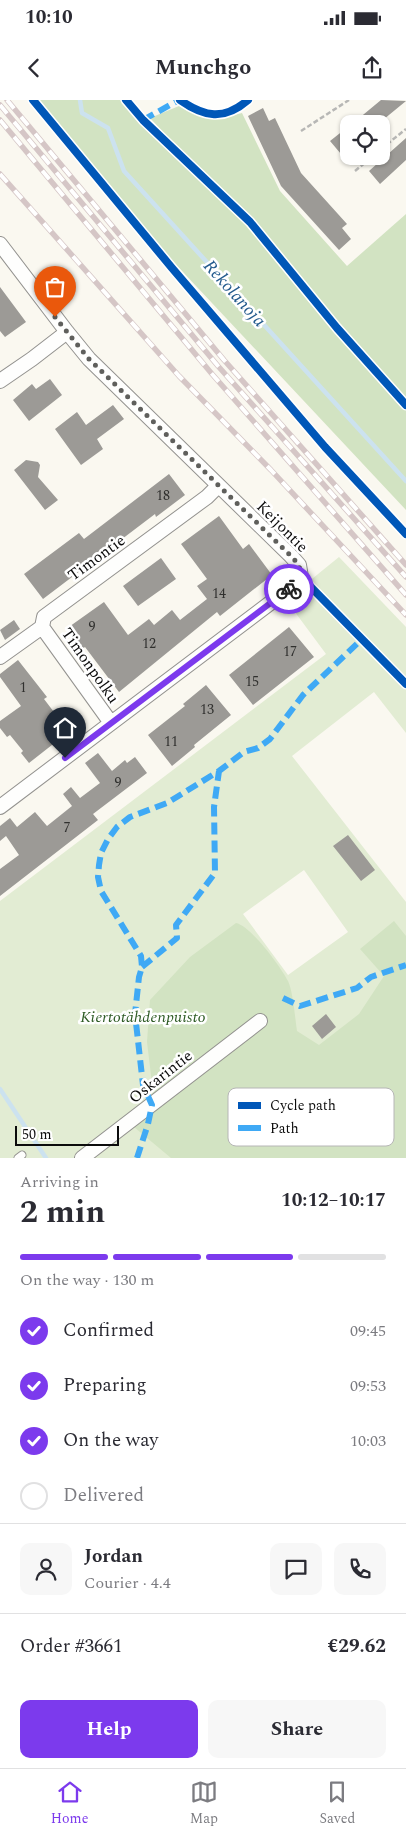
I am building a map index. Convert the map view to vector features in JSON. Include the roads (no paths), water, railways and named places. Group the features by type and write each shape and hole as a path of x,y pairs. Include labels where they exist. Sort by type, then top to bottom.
{"street":[{"path":"192,100 208,106 219,106 234,100"},
{"name":"Keijontie","path":"0,244 66,332 89,359 291,556 299,565 301,577 294,585 0,807"},
{"path":"0,381 66,332"},
{"name":"Timontie","path":"0,657 42,627 44,617 207,497 218,486"},
{"name":"Timonpolku","path":"42,627 111,723"},
{"name":"Oskarintie","path":"82,1158 260,1021"}],"waterway":[{"name":"Rekolanoja","path":"80,100 82,113 108,128 124,171 406,481"},
{"path":"0,1089 46,1158"}],"railway":[{"path":"7,100 224,360 406,565"},
{"path":"0,105 218,366 406,577"},
{"path":"0,120 212,374 406,595"},
{"path":"0,174 179,376 271,470 406,615"}],"park label":[{"name":"Kiertotähdenpuisto","path":"143,1016"}]}
